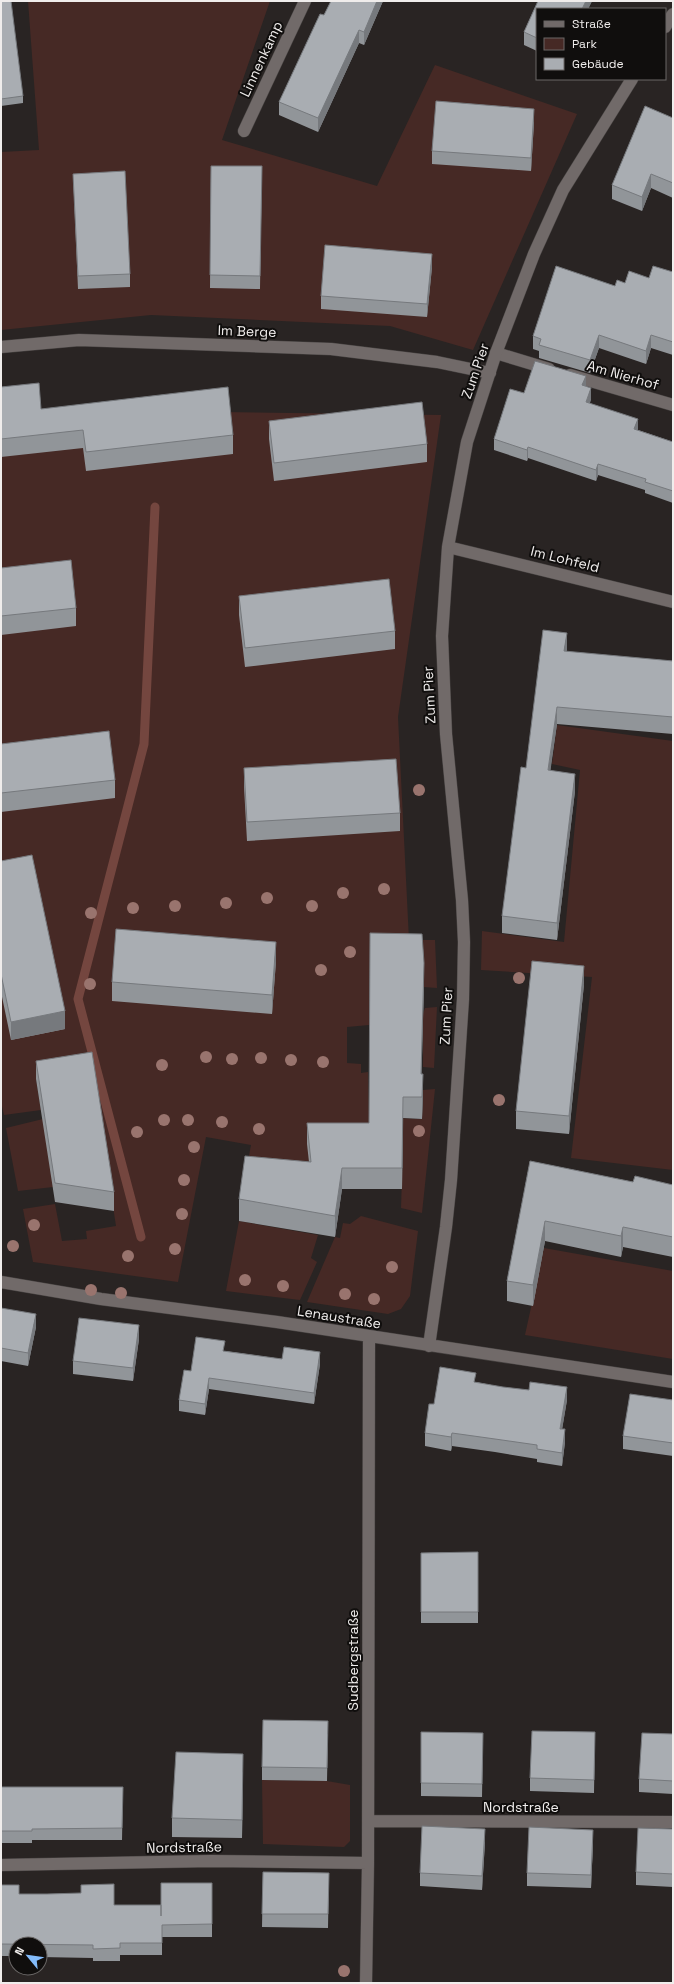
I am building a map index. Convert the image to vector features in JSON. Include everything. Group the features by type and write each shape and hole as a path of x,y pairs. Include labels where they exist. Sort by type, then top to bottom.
{"street":[{"name":"Linnenkamp","path":"244,131 305,1"},
{"path":"666,25 673,14"},
{"name":"Zum Pier","path":"429,1346 450,1188 463,992 464,942 462,900 446,734 442,636 448,547 467,442 496,353 534,254 563,190 631,80"},
{"name":"Im Berge","path":"1,347 79,340 331,349 437,362 490,373"},
{"name":"Am Nierhof","path":"496,353 673,405"},
{"name":"Im Lohfeld","path":"448,547 673,602"},
{"name":"Lenaustraße","path":"1,1282 101,1299 277,1322 673,1382"},
{"name":"Sudbergstraße","path":"366,1983 368,1864 369,1336"},
{"name":"Nordstraße","path":"368,1821 673,1822"},
{"name":"Nordstraße","path":"1,1865 211,1861 368,1864"}],"green space":[{"path":"28,1 270,1 222,140 377,186 435,65 577,114 473,350 390,326 151,315 1,330 1,152 39,150"},
{"path":"1,409 441,415 398,717 409,940 435,940 437,988 423,987 370,954 369,1025 347,1027 347,1063 361,1064 361,1073 368,1072 369,1117 422,1119 423,1090 435,1089 422,1213 401,1208 403,1145 310,1169 248,1161 251,1145 206,1137 178,1282 33,1262 23,1209 55,1204 62,1241 87,1239 86,1231 116,1226 92,1071 36,1079 41,1110 4,1115 1,1102"},
{"path":"557,725 673,741 673,1170 571,1158 592,977 481,970 482,931 564,942 580,770 552,764"},
{"path":"437,1007 434,1068 423,1067 423,1014 425,1008"},
{"path":"43,1119 53,1187 18,1191 6,1128"},
{"path":"361,1216 418,1231 410,1296 401,1309 388,1314 307,1302 335,1237 340,1238 343,1223 350,1224"},
{"path":"239,1221 318,1235 311,1258 317,1262 300,1300 226,1291"},
{"path":"544,1248 673,1271 673,1359 525,1335"},
{"path":"262,1780 327,1781 350,1785 350,1841 344,1847 263,1844"}],"building":[{"path":"1,1 11,1 23,96 1,99"},
{"path":"331,1 377,1 364,32 359,30 318,118 279,102 320,14 324,15"},
{"path":"538,1 586,1 582,8 536,8 536,38 524,32"},
{"path":"436,101 534,109 531,158 432,151"},
{"path":"645,106 673,118 673,183 651,174 642,197 612,185"},
{"path":"211,166 262,166 260,276 210,275"},
{"path":"125,171 130,274 78,276 73,174"},
{"path":"325,245 432,254 427,304 321,296"},
{"path":"556,266 615,286 617,280 625,283 629,271 649,278 653,266 673,272 673,342 651,335 646,351 599,335 590,360 539,345 541,339 533,336"},
{"path":"535,361 586,376 582,385 591,388 586,402 638,419 634,429 673,442 673,491 645,482 646,479 598,464 596,470 528,447 527,450 494,439 510,389 524,393"},
{"path":"39,383 41,409 228,387 233,435 86,452 83,430 1,439 1,387"},
{"path":"422,402 427,444 274,463 269,421"},
{"path":"71,560 76,608 1,616 1,568"},
{"path":"389,579 395,631 245,648 239,596"},
{"path":"543,630 567,633 564,651 673,661 673,717 557,707 548,770 575,774 557,923 502,916 521,767 526,768"},
{"path":"109,731 115,780 1,793 1,744"},
{"path":"396,759 400,813 247,822 244,768"},
{"path":"32,855 65,1011 11,1022 1,974 1,861"},
{"path":"116,929 276,942 272,995 112,982"},
{"path":"370,933 422,934 424,963 421,1074 423,1074 422,1097 403,1097 402,1168 342,1168 335,1216 239,1199 245,1156 311,1162 307,1123 369,1123"},
{"path":"532,961 584,966 569,1116 516,1111"},
{"path":"92,1052 114,1192 55,1183 36,1061"},
{"path":"530,1161 633,1182 635,1176 673,1185 673,1237 623,1227 621,1236 545,1221 533,1285 507,1281"},
{"path":"1,1308 36,1314 28,1353 1,1348"},
{"path":"79,1318 139,1325 133,1368 73,1361"},
{"path":"196,1337 225,1341 223,1351 282,1359 284,1347 320,1352 314,1393 209,1378 205,1404 179,1400 184,1370 191,1371"},
{"path":"440,1367 476,1373 474,1382 503,1387 529,1390 530,1382 567,1387 560,1429 565,1429 562,1453 537,1449 537,1445 452,1433 451,1437 425,1433 429,1404 434,1404"},
{"path":"630,1394 673,1400 673,1443 623,1436"},
{"path":"478,1552 478,1612 421,1612 421,1553"},
{"path":"263,1720 328,1721 327,1768 262,1767"},
{"path":"532,1731 595,1732 594,1780 530,1778"},
{"path":"421,1732 483,1733 482,1784 421,1783"},
{"path":"642,1733 673,1734 673,1781 639,1779"},
{"path":"176,1752 243,1754 242,1820 172,1818"},
{"path":"1,1787 123,1787 122,1828 32,1829 32,1831 1,1831"},
{"path":"422,1826 485,1829 482,1876 420,1873"},
{"path":"529,1827 593,1830 591,1875 527,1873"},
{"path":"638,1828 673,1829 673,1874 636,1872"},
{"path":"263,1872 329,1873 328,1914 262,1914"},
{"path":"161,1883 212,1883 212,1924 162,1925 162,1943 120,1943 120,1948 93,1949 93,1945 48,1945 48,1936 8,1936 8,1944 1,1944 1,1885 19,1885 19,1894 47,1894 81,1893 81,1885 114,1884 114,1905 161,1905"}],"waterway":[{"path":"141,1237 78,999 144,744 155,507"}]}
